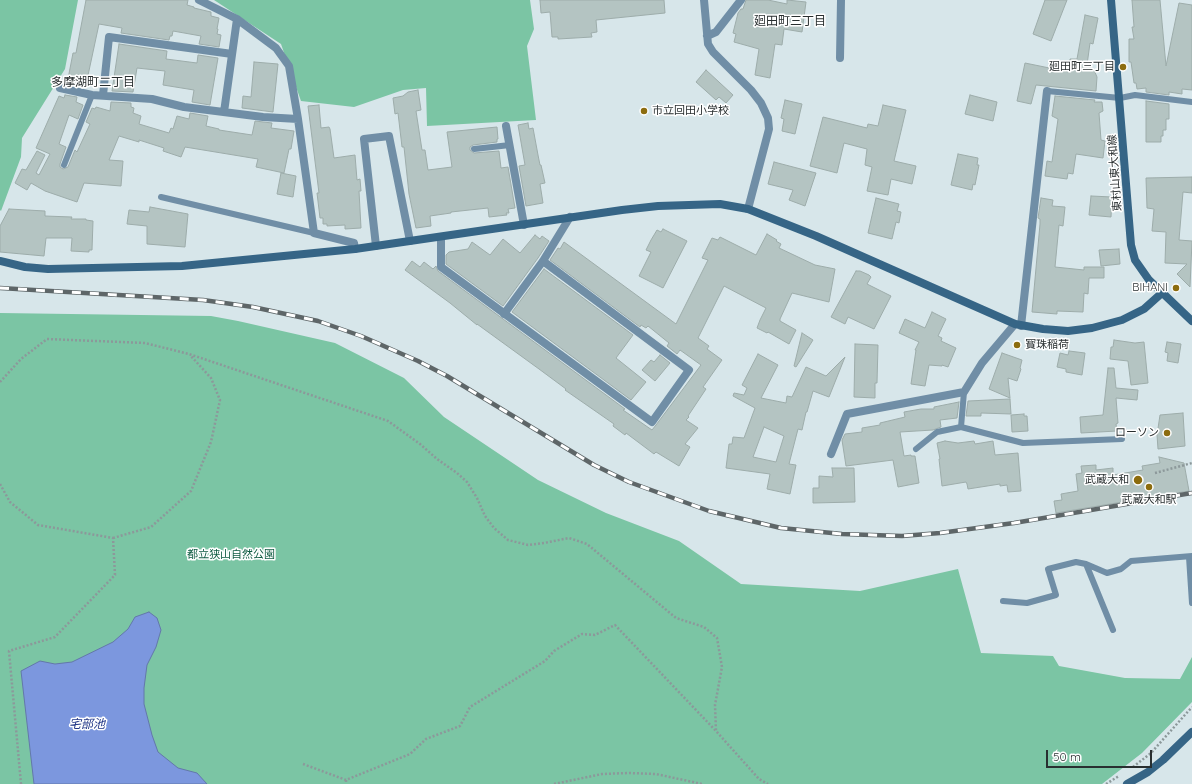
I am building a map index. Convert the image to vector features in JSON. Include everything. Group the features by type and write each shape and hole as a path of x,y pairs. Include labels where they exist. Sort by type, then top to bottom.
{"street":[{"path":"199,0 237,19 276,48 289,66 314,233 354,243 355,249"},
{"path":"704,0 708,44 713,52 751,90 761,103 768,118 768,129 748,209"},
{"path":"707,36 716,32 741,0"},
{"path":"840,58 841,0"},
{"name":"東村山東大和線","path":"1111,0 1131,245 1135,260 1149,280 1192,321"},
{"path":"224,112 237,19"},
{"path":"103,95 109,37 232,54"},
{"path":"60,88 92,95 152,99 184,107 263,117 298,119"},
{"path":"830,454 847,414 964,392 982,363 1018,325 1047,91"},
{"path":"506,126 524,224"},
{"path":"376,246 364,138 388,136 410,241"},
{"path":"0,261 25,267 48,269 182,266 355,249 644,207 720,204 748,209 816,236 1018,325 1068,331 1092,328 1122,320 1144,309 1163,292"},
{"path":"504,314 543,261 570,217"},
{"path":"441,237 440,267 652,422 689,370 543,261"},
{"path":"1128,784 1148,772 1163,760 1192,732"}],"lane":[{"path":"1047,91 1120,98 1135,95 1192,102"},
{"path":"64,165 92,95"},
{"path":"474,149 510,145"},
{"path":"161,197 314,233"},
{"path":"961,427 964,392"},
{"path":"916,449 937,432 961,427 1023,443 1122,439"},
{"path":"1003,601 1027,603 1056,595 1048,569 1076,562 1086,564 1107,573 1121,569 1131,561 1190,557 1192,603"},
{"path":"1086,564 1113,630"}],"path":[{"path":"0,382 21,359 47,340 145,342 189,354 388,421 420,444 467,482 477,498 485,516 494,528 508,540 528,545 569,538 587,544 676,618 704,627 717,638 722,667 715,705 716,731"},
{"path":"0,484 10,502 38,525 113,538 151,527 191,491 211,442 220,400 211,378 189,354"},
{"path":"1155,473 1192,463"},
{"path":"21,784 9,650 55,637 115,575 113,538"},
{"path":"303,764 346,780 410,754 426,739 460,726 470,707 545,661 554,651 582,634 595,635 615,625 716,731 758,779 768,784"},
{"path":"1132,768 1151,753 1192,708"},
{"path":"554,784 602,774 629,773 656,774 702,784"},
{"path":"1106,784 1120,776"}],"green space":[{"path":"0,0 78,0 65,69 22,138 21,157 1,211 0,210"},
{"path":"214,0 530,0 534,29 527,46 536,120 427,126 426,88 403,90 354,107 301,101 281,44"},
{"name":"都立狭山自然公園","path":"0,313 211,316 335,343 404,378 444,417 538,480 606,513 679,541 741,584 860,591 958,569 981,653 1053,656 1059,666 1125,678 1180,679 1192,657 1192,702 1142,753 1102,784 0,784"}],"water":[{"name":"宅部池","path":"149,612 157,618 161,630 156,647 147,665 144,688 144,704 152,735 158,752 178,768 197,773 207,784 34,784 21,671 40,661 55,664 72,662 113,642 128,629 135,617"}],"building":[{"path":"86,0 188,0 187,5 211,12 211,16 219,18 217,34 221,35 219,47 199,44 201,36 173,31 169,40 121,33 122,28 99,24 87,80 81,79 79,87 67,84 73,53 76,53"},
{"path":"540,0 664,0 665,13 596,20 597,32 591,33 592,37 558,39 558,37 552,37 550,12 541,13"},
{"path":"746,0 768,0 787,4 787,0 806,2 802,32 784,29 782,45 775,44 770,78 755,75 759,49 734,42 736,34 733,33 738,13 741,9 743,9"},
{"path":"1045,0 1067,0 1051,41 1033,34"},
{"path":"1132,0 1160,0 1166,66 1179,3 1192,5 1192,90 1182,89 1182,94 1169,92 1169,95 1146,92 1146,88 1137,89 1136,83 1134,83 1131,62 1129,62 1129,39 1134,39 1132,27 1134,27"},
{"path":"1085,15 1098,18 1093,44 1090,43 1087,65 1094,70 1097,77 1096,91 1036,85 1031,104 1017,101 1025,63 1069,72 1070,59 1077,59"},
{"path":"119,44 167,51 166,59 197,63 198,55 218,58 210,105 192,102 194,90 163,85 165,71 137,68 133,92 112,91"},
{"path":"254,62 278,64 273,112 242,108 243,96 251,97"},
{"path":"706,70 733,95 726,103 719,97 716,100 696,82"},
{"path":"418,90 421,110 416,111 422,150 425,150 428,170 452,167 447,132 497,127 497,142 473,145 470,147 470,150 474,153 499,151 501,168 508,167 515,208 508,209 509,213 506,213 507,215 489,217 488,208 451,212 430,216 431,226 416,228 409,194 404,147 402,147 398,113 395,114 393,98"},
{"path":"65,95 77,97 76,102 83,105 78,119 69,115 59,144 66,147 60,164 60,167 63,169 68,167 75,150 77,152 90,124 86,122 92,108 95,109 96,107 110,111 111,102 131,103 131,107 134,108 133,113 141,116 139,124 169,133 171,128 173,129 177,116 189,119 190,113 208,116 206,126 219,130 252,135 255,121 272,123 271,128 294,131 291,149 289,149 284,173 256,167 258,159 185,147 181,157 163,151 164,148 139,140 139,142 119,136 109,160 123,161 121,186 84,183 77,202 45,191 31,183 27,190 15,183 22,169 26,170 37,151 45,155 36,173 39,175 50,154 36,148 59,96 64,98"},
{"path":"970,95 997,102 993,121 965,114"},
{"path":"1055,96 1102,102 1103,111 1099,113 1101,140 1105,141 1103,158 1076,154 1073,174 1068,173 1067,179 1045,176 1047,161 1052,162 1058,119 1052,116"},
{"path":"785,100 802,104 795,134 782,131 784,119 781,118"},
{"path":"1146,101 1169,104 1169,119 1166,119 1166,130 1163,130 1161,142 1146,142"},
{"path":"319,105 321,128 329,127 330,129 334,158 355,155 357,180 360,179 361,191 359,191 361,228 345,229 345,225 327,226 327,224 323,224 323,218 320,218 317,193 319,193 308,106"},
{"path":"883,105 906,110 894,161 916,166 912,184 891,179 888,195 867,191 872,167 865,165 867,149 844,143 837,173 810,166 823,117 867,128 868,124 878,126"},
{"path":"528,123 529,129 533,128 545,183 540,184 543,203 526,206 519,166 525,165 518,125"},
{"path":"958,154 978,158 977,165 979,165 975,185 973,184 972,190 951,185"},
{"path":"774,162 816,173 805,206 789,200 793,190 768,184"},
{"path":"281,173 296,176 293,197 277,194"},
{"path":"1192,177 1192,193 1183,192 1179,240 1192,241 1190,287 1177,274 1187,264 1165,263 1166,232 1152,231 1154,209 1147,208 1146,178"},
{"path":"1091,196 1112,197 1111,217 1089,215"},
{"path":"876,198 899,204 897,211 901,212 899,223 896,222 892,239 868,233"},
{"path":"1041,198 1053,200 1052,206 1065,207 1063,226 1059,225 1055,267 1084,270 1084,267 1104,267 1104,278 1089,278 1088,294 1084,293 1083,312 1057,311 1057,314 1032,312 1040,224 1040,219 1038,218"},
{"path":"150,207 188,214 185,247 147,244 147,226 127,224 129,210 149,212"},
{"path":"9,209 45,211 45,216 72,217 71,219 86,219 93,221 92,250 89,250 89,252 71,251 72,238 46,238 44,256 0,252 0,226"},
{"path":"663,229 687,241 663,288 639,276 651,252 646,250 651,240 657,230 661,232"},
{"path":"767,234 781,244 779,248 815,265 835,269 829,302 792,293 780,319 780,321 796,330 789,344 768,332 767,333 757,328 766,308 724,286 698,338 709,346 707,349 722,360 703,387 706,389 686,420 698,428 685,444 690,447 679,466 656,452 654,454 626,433 625,435 613,426 614,424 565,390 566,389 477,325 405,270 412,261 420,267 424,262 433,269 436,266 438,271 625,409 623,410 652,430 701,365 680,350 677,354 667,346 669,343 648,326 646,328 641,325 640,327 550,260 564,242 676,324 708,260 702,258 712,238 718,240 720,237 756,255"},
{"path":"535,235 540,239 542,236 549,241 503,306 446,264 446,255 449,252 468,249 472,242 490,255 503,239 520,253"},
{"path":"1119,249 1120,264 1101,266 1099,250"},
{"path":"544,269 633,335 616,358 646,382 631,400 512,312"},
{"path":"856,271 869,275 871,277 867,284 891,296 874,329 848,317 845,324 831,317"},
{"path":"932,312 946,319 938,336 942,338 941,341 956,348 948,367 942,365 929,365 925,386 911,384 915,350 919,342 899,333 905,319 925,328"},
{"path":"802,333 813,340 796,367 794,366"},
{"path":"1114,340 1135,343 1144,342 1148,383 1131,385 1128,361 1110,359 1111,347 1113,347"},
{"path":"1167,342 1181,344 1178,363 1167,361 1168,353 1165,352"},
{"path":"855,344 878,345 875,398 854,397"},
{"path":"1069,351 1085,353 1082,375 1066,372 1066,369 1057,367 1060,353 1068,355"},
{"path":"1002,353 1022,360 1017,381 1008,378 1010,398 989,389"},
{"path":"758,354 778,365 761,398 786,403 787,396 792,397 806,367 826,376 845,357 829,397 813,391 802,430 798,429 789,464 796,465 790,494 767,489 770,474 726,468 729,444 732,444 733,437 744,438 755,408 733,396 734,393 744,395 747,388 742,385","holes":["764,427 784,436 776,462 753,457"]},
{"path":"660,355 670,363 655,381 642,370 651,360 654,362"},
{"path":"1108,368 1114,368 1116,388 1138,390 1137,400 1116,398 1118,423 1116,424 1117,431 1081,433 1080,417 1103,415"},
{"path":"1010,399 1011,414 981,413 981,416 966,416 968,401"},
{"path":"959,402 957,418 940,420 941,427 933,430 900,432 904,456 915,456 919,483 898,487 893,460 846,466 842,440 845,434 862,432 862,428 880,425 880,423 905,417 904,412 921,409 934,409 934,407"},
{"path":"1183,413 1185,446 1158,449 1157,435 1160,415"},
{"path":"1024,414 1024,416 1027,416 1028,431 1012,432 1011,415"},
{"path":"945,441 958,443 974,441 975,444 993,441 995,455 1018,453 1021,491 1008,492 1007,485 1000,486 1000,484 968,489 966,482 942,486 937,443"},
{"name":"武蔵大和駅","path":"1159,457 1184,463 1189,491 1056,513 1054,501 1062,500 1061,494 1078,491 1076,474 1082,473 1081,466 1096,465 1096,470 1113,468 1113,475 1143,470 1142,466 1160,463"},
{"path":"832,468 854,468 855,502 813,503 813,488 819,488 819,476 833,477"}],"railway":[{"path":"0,288 203,300 253,307 318,321 361,336 418,361 447,376 594,465 629,482 709,511 781,528 842,534 902,536 940,533 1014,523 1192,493"}],"place":[{"name":"廻田町三丁目","path":"1123,67"},
{"name":"市立回田小学校","path":"644,111"},
{"name":"BIHANI","path":"1176,288"},
{"name":"寳珠稲荷","path":"1017,345"},
{"name":"ローソン","path":"1167,433"},
{"name":"武蔵大和","path":"1138,480"},
{"name":"武蔵大和駅","path":"1149,487"}],"district":[{"name":"廻田町三丁目","path":"790,21"},
{"name":"多摩湖町二丁目","path":"93,82"}]}
